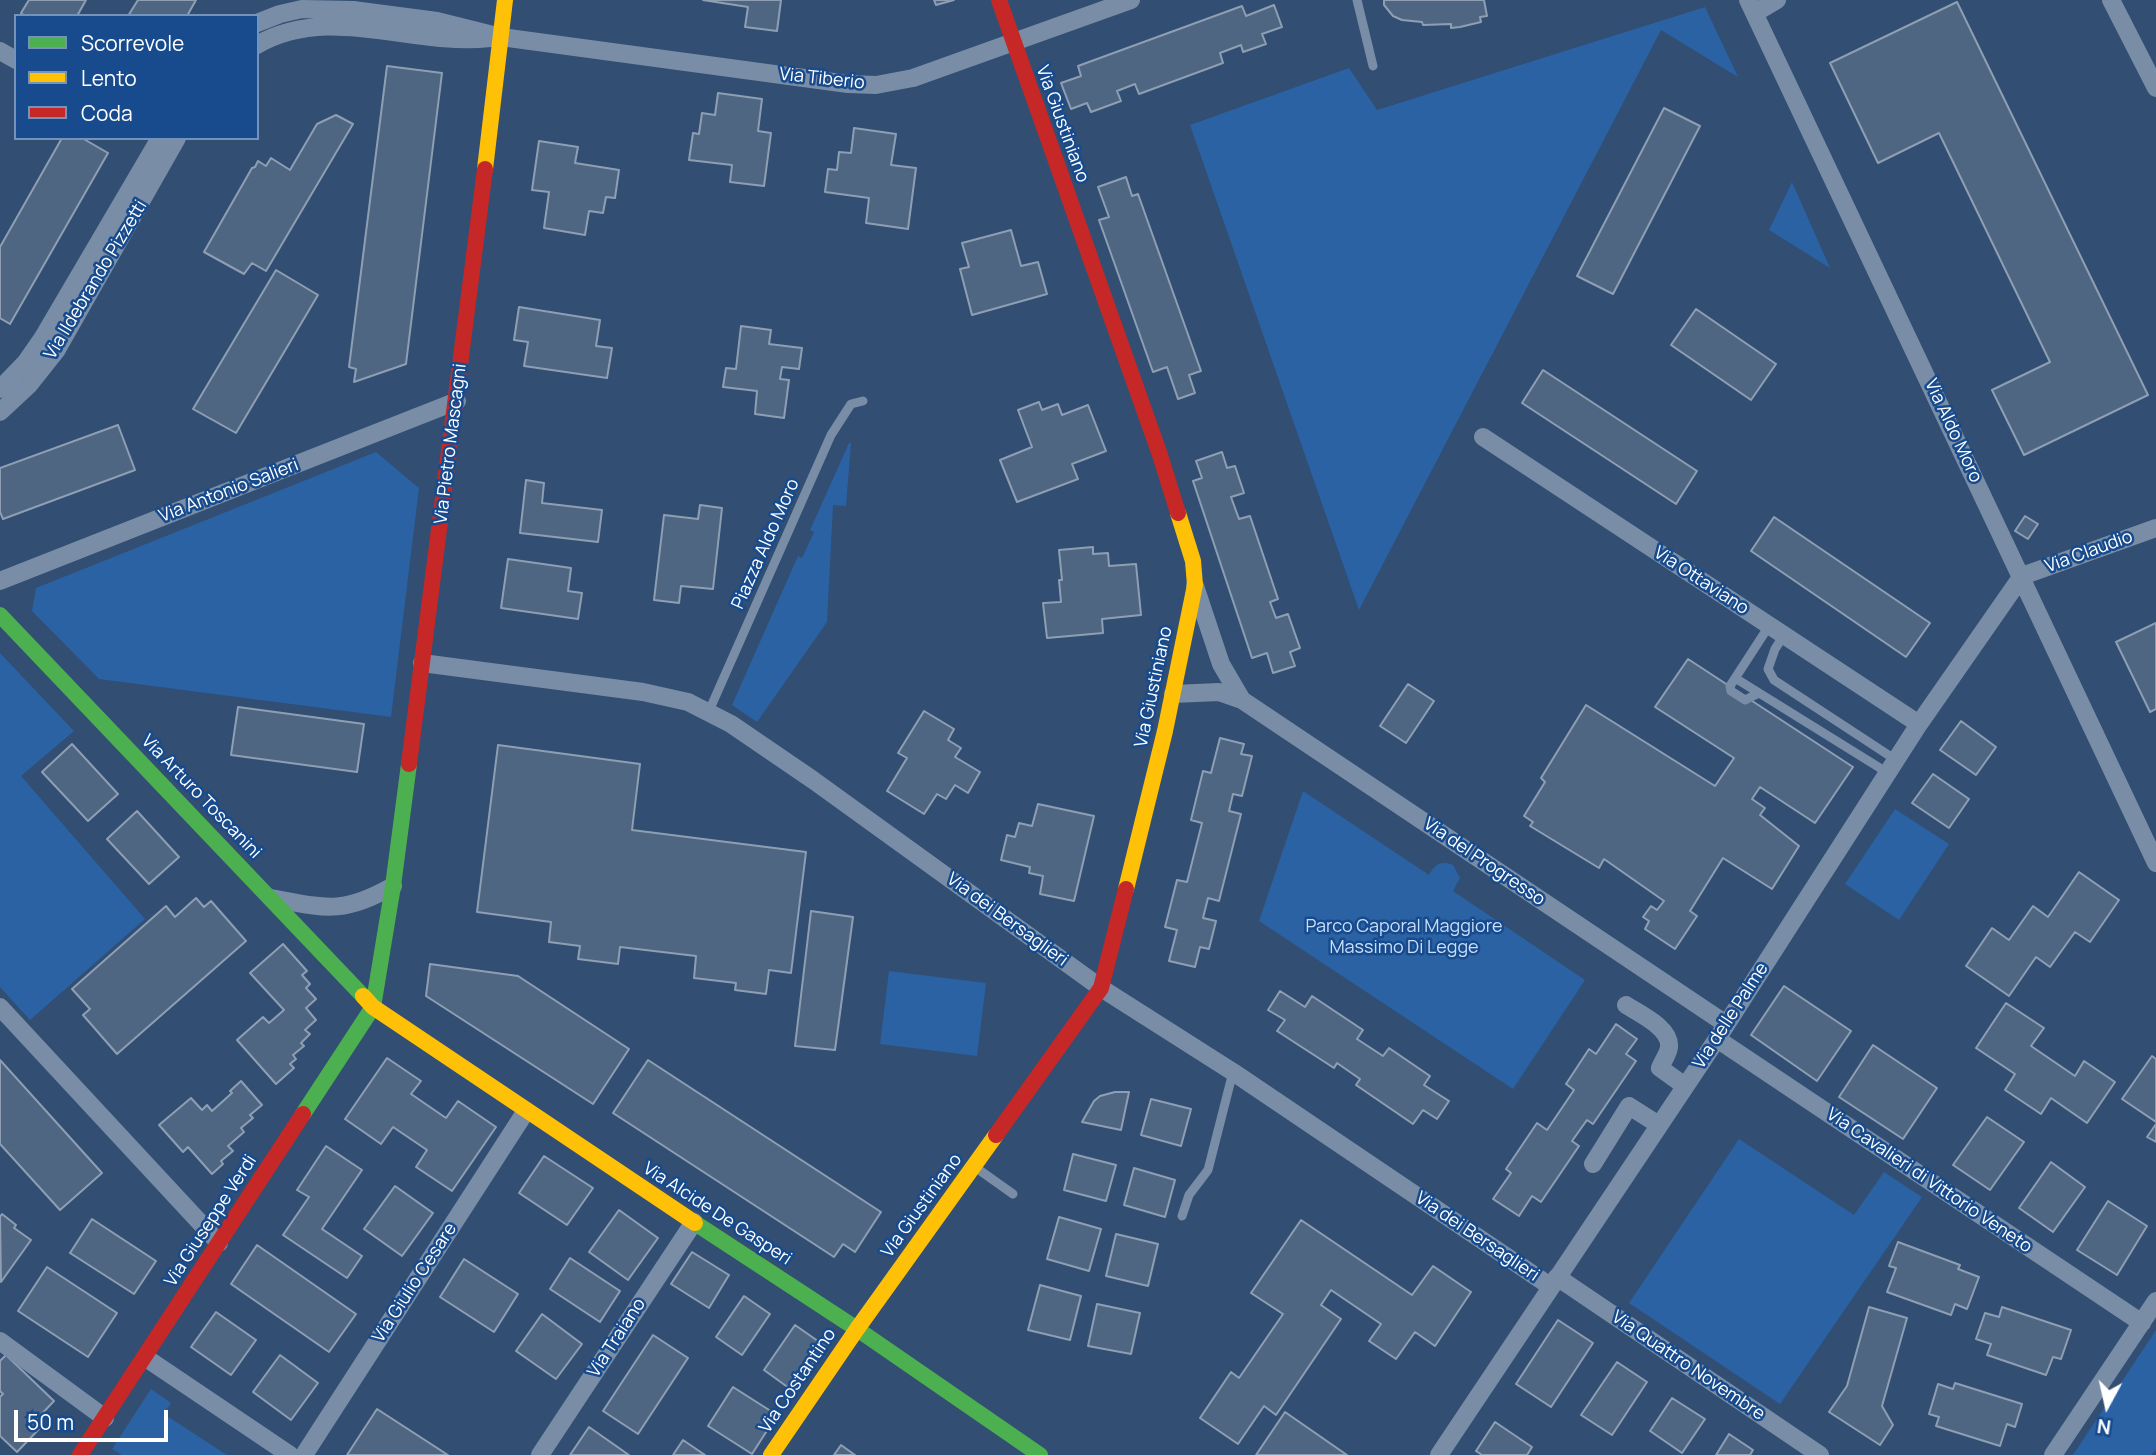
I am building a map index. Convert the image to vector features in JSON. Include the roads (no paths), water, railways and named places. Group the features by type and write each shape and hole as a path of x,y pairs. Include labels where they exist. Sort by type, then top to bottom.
{"street":[{"name":"Via Pietro Mascagni","path":"373,1007 393,886 457,401 505,0"},
{"name":"Via Giustiniano","path":"857,1329 1101,988 1172,694 1195,585 1193,561 1160,455 999,0"},
{"name":"Via Tiberio","path":"501,37 863,85 913,78 1131,0"},
{"path":"1752,6 1777,0"},
{"path":"2110,0 2156,88"},
{"name":"Via Aldo Moro","path":"1752,6 2156,863"},
{"path":"259,22 302,9 335,8 438,21 501,37"},
{"path":"259,45 292,30 318,26 349,27 451,40 501,37"},
{"name":"Via Ildebrando Pizzetti","path":"0,388 26,362 42,338 164,141"},
{"name":"Via Ildebrando Pizzetti","path":"0,412 29,385 56,351 164,141"},
{"name":"Via Antonio Salieri","path":"0,581 457,401"},
{"name":"Via Ottaviano","path":"1483,437 1919,724"},
{"name":"Via Claudio","path":"2022,576 2156,528"},
{"name":"Via delle Palme","path":"1446,1453 1556,1278 1721,1032 1919,724 2022,576"},
{"name":"Via del Progresso","path":"1195,585 1221,664 1242,700"},
{"name":"Via Arturo Toscanini","path":"0,615 373,1007"},
{"name":"Via dei Bersaglieri","path":"422,663 655,694 688,702 709,711 813,780 1101,988 1556,1278"},
{"name":"Via del Progresso","path":"1172,694 1219,692 1242,700 1721,1032"},
{"path":"271,898 313,906 340,907 368,900 393,886"},
{"path":"1626,1004 1663,1030 1670,1044 1660,1068 1685,1086"},
{"path":"0,1007 219,1243"},
{"name":"Via Alcide De Gasperi","path":"373,1007 857,1329 1040,1455"},
{"name":"Via Giuseppe Verdi","path":"80,1455 146,1358 373,1007"},
{"name":"Via Cavalieri di Vittorio Veneto","path":"1721,1032 2142,1323"},
{"path":"1593,1164 1629,1106 1658,1125"},
{"name":"Via Giulio Cesare","path":"304,1455 526,1111"},
{"name":"Via Traiano","path":"540,1455 694,1222"},
{"name":"Via Quattro Novembre","path":"1556,1278 1820,1455"},
{"path":"2053,1455 2156,1301"},
{"name":"Via Costantino","path":"771,1455 857,1329"},
{"path":"0,1341 105,1418"},
{"path":"146,1358 290,1455"}],"lane":[{"path":"1357,0 1373,66"},
{"name":"Piazza Aldo Moro","path":"709,711 831,435 850,404 863,401"},
{"path":"1777,630 1735,678 1892,767"},
{"path":"1777,630 1775,649 1768,669 1774,680 1892,767"},
{"path":"1182,1216 1189,1195 1208,1170 1233,1072"},
{"path":"974,1166 1013,1194"}],"park label":[{"name":"Parco Caporal Maggiore Massimo Di Legge","path":"1404,937"}]}
